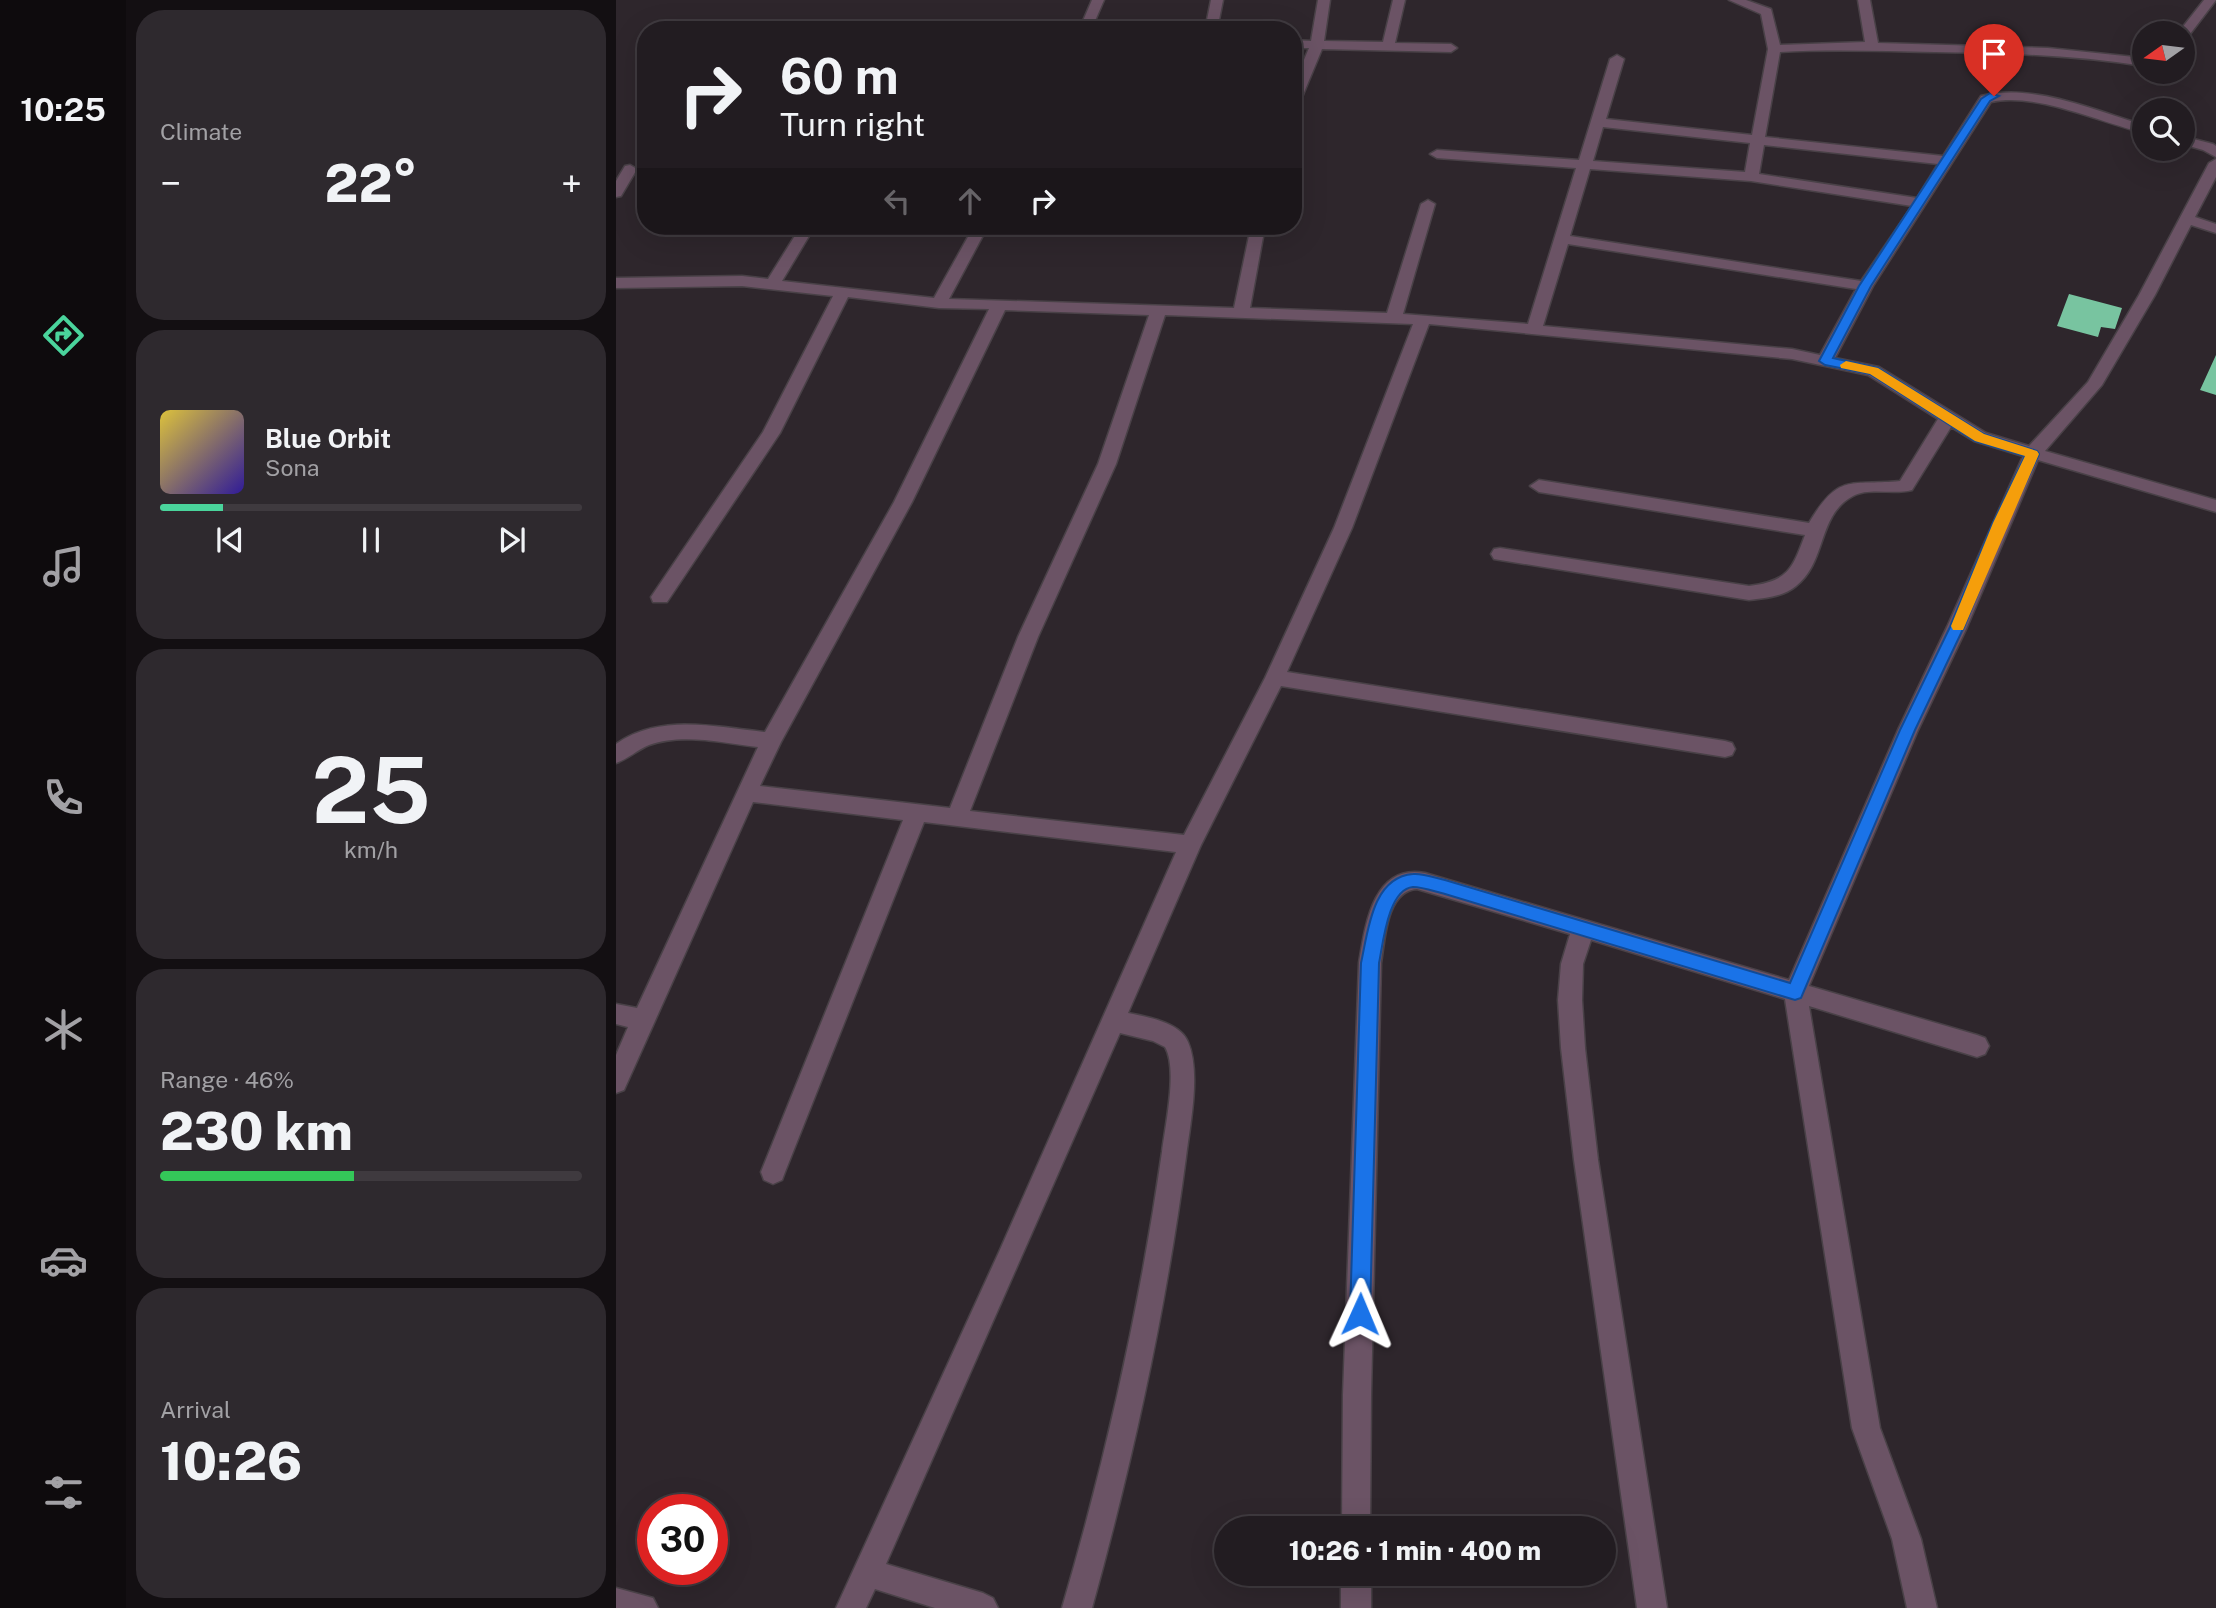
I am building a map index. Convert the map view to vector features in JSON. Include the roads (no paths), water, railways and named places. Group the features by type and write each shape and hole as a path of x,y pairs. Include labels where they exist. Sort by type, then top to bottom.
{"street":[{"path":"1089,21 1098,0"},
{"path":"1212,21 1217,0"},
{"path":"1302,81 1317,45 1324,0"},
{"path":"1388,47 1399,0"},
{"path":"1735,0 1768,12 1774,49 1751,177"},
{"path":"1864,0 1872,46"},
{"path":"2194,21 2210,0"},
{"path":"1302,44 1451,48"},
{"path":"1774,49 1830,45 1872,46 2096,55 2132,60"},
{"path":"1534,330 1617,59"},
{"path":"1825,361 1865,286 1986,99 1994,96 2023,96 2132,126"},
{"path":"1598,122 1946,161"},
{"path":"2195,144 2208,147 2216,153"},
{"path":"1437,153 1751,177 1921,203"},
{"path":"1922,1608 1913,1558 1883,1482 1866,1428 1795,992 1908,730 1957,627 2032,454 2094,386 2216,163"},
{"path":"616,193 630,169"},
{"path":"1393,320 1428,204"},
{"path":"2187,219 2216,229"},
{"path":"772,285 803,235"},
{"path":"939,303 976,235"},
{"path":"1241,313 1256,235"},
{"path":"1562,239 1865,286"},
{"path":"616,283 742,281 939,303 1423,319 1792,354 1874,371 1980,438 2216,506"},
{"path":"660,597 771,433 842,293"},
{"path":"616,1082 695,902 771,741 903,502 999,306"},
{"path":"957,818 1028,637 1107,464 1158,312"},
{"path":"851,1608 1115,1021 1190,845 1275,678 1343,528 1423,319"},
{"path":"1500,554 1749,593 1769,593 1785,587 1796,578 1834,500 1856,486 1906,486 1948,417"},
{"path":"1539,486 1817,531"},
{"path":"1275,678 1725,749"},
{"path":"616,755 629,743 645,736 671,732 771,741"},
{"path":"746,793 915,815 1190,845"},
{"path":"774,1172 915,815"},
{"path":"1356,1516 1357,1395 1370,963 1380,917 1388,895 1400,885 1413,880 1445,887 1976,1046"},
{"path":"1583,929 1572,964 1570,1000 1573,1048 1586,1160 1652,1608"},
{"path":"616,1014 644,1020"},
{"path":"1077,1608 1115,1470 1171,1186 1182,1082 1183,1057 1178,1045 1166,1035 1115,1021"},
{"path":"866,1572 983,1608"},
{"path":"1356,1586 1356,1608"},
{"path":"616,1603 643,1608"}]}
